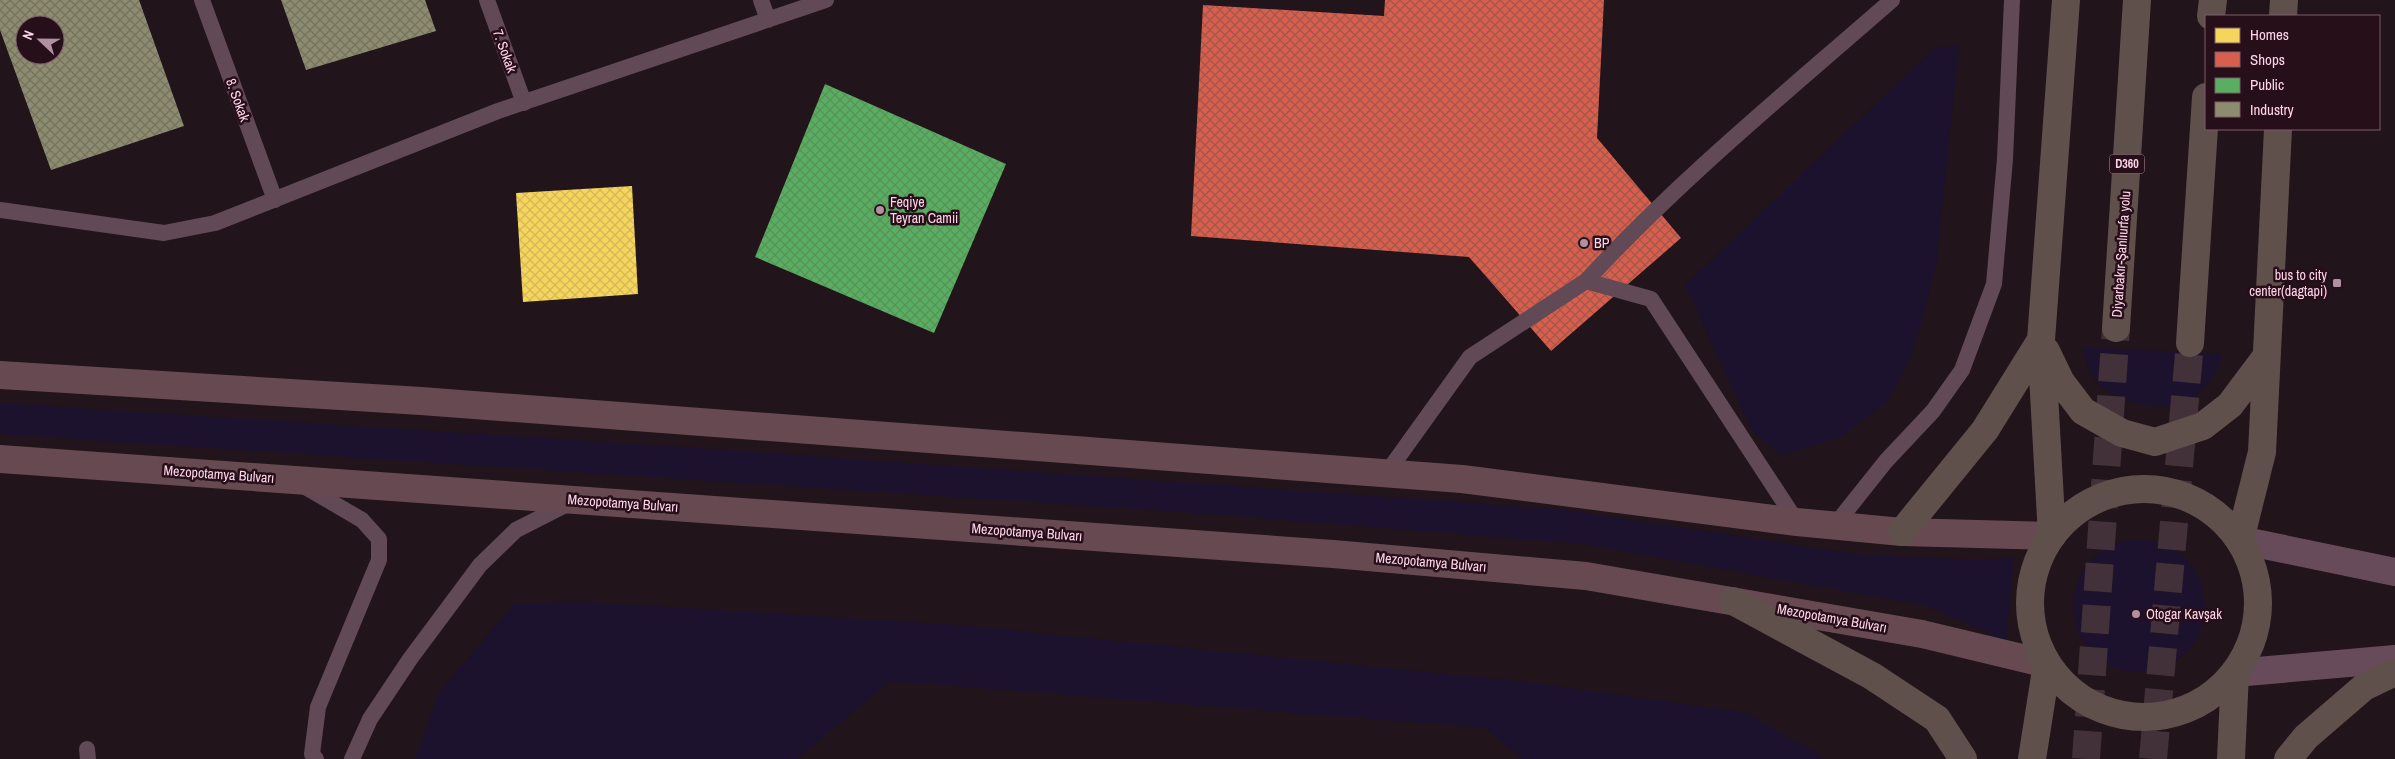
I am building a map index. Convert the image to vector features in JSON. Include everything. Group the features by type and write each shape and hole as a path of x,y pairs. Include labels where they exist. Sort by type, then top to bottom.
{"highway":[{"path":"2052,536 2041,340 2066,0"},
{"name":"Diyarbakır-Şanlıurfa yolu","path":"2116,328 2137,0"},
{"path":"2212,0 2212,15"},
{"path":"2283,15 2284,0"},
{"path":"2190,343 2205,112"},
{"path":"2240,540 2262,452 2278,130"},
{"path":"2041,340 2061,382 2083,411 2122,433 2155,442 2203,426 2230,405 2266,357"},
{"path":"1902,532 1985,430 2041,340"},
{"path":"2148,489 2183,495 2215,513 2240,540 2255,572 2258,607 2252,642 2235,672 2209,698 2176,714 2139,718 2103,711 2071,692 2047,664 2034,633 2030,599 2037,566 2052,536 2078,510 2111,494 2148,489"},
{"path":"1733,601 1872,676 1938,719 1964,759"},
{"path":"2032,759 2047,664"},
{"path":"2232,759 2235,672"},
{"path":"2288,759 2306,737 2364,687 2395,672"}],"main road":[{"path":"0,375 421,401 1462,479 1797,522 1902,532 2052,536"},
{"name":"Mezopotamya Bulvarı","path":"0,459 1332,554 1586,576 1922,634 2047,664"},
{"path":"2240,540 2395,572"},
{"path":"2235,672 2395,659"}],"lane":[{"name":"8. Sokak","path":"202,0 275,200"},
{"name":"7. Sokak","path":"487,0 524,102"},
{"path":"761,0 768,20"},
{"path":"0,210 164,233 215,224 524,102 826,0"},
{"path":"1386,474 1470,357 1586,281 1632,231 1723,147 1892,0"},
{"path":"1835,525 1886,461 1933,411 1962,370 1994,284 2005,159 2012,0"},
{"path":"1586,281 1651,299 1797,522"},
{"path":"291,479 362,520 379,539 379,560 318,706 312,754 316,759"},
{"path":"352,759 370,719 410,659 480,565 516,530 577,500"}],"shaded area":[{"path":"1959,46 1936,266 1912,356 1888,401 1842,436 1782,456 1751,429 1685,285 1936,47"},
{"path":"2082,347 2222,354 2214,376 2197,394 2180,405 2156,407 2127,401 2102,387 2091,374"},
{"path":"0,403 685,447 1558,509 1864,555 1981,560 2014,557 2006,641 1927,606 1584,544 1181,512 0,434"},
{"path":"2139,540 2164,545 2175,551 2185,560 2194,570 2200,581 2205,606 2200,631 2194,642 2185,652 2175,661 2164,667 2139,672 2114,667 2103,661 2093,652 2084,642 2078,631 2073,606 2078,581 2084,570 2093,560 2103,551 2114,545"},
{"path":"574,601 960,625 1527,682 1744,712 1813,751 1822,759 1522,759 1486,728 890,681 797,759 415,759 438,694 514,604"}],"building: Homes":[{"path":"632,186 638,294 523,302 516,193"}],"building: Shops":[{"path":"1385,0 1604,0 1597,138 1681,238 1551,351 1469,257 1191,236 1203,5 1384,16"}],"building: Public":[{"name":"Feqiye Teyran Camii","path":"825,84 1006,164 934,333 755,257"}],"building: Industry":[{"path":"0,0 139,0 184,126 51,170 0,30"},
{"path":"281,0 425,0 436,31 306,70"}],"tunnel":[{"path":"2086,759 2116,328"},
{"path":"2153,759 2190,343"}],"place":[{"name":"Feqiye Teyran Camii","path":"880,210"},
{"name":"BP","path":"1584,243"},
{"name":"bus to city center(dagtapi)","path":"2337,283"},
{"name":"Otogar Kavşak","path":"2136,614"}]}
